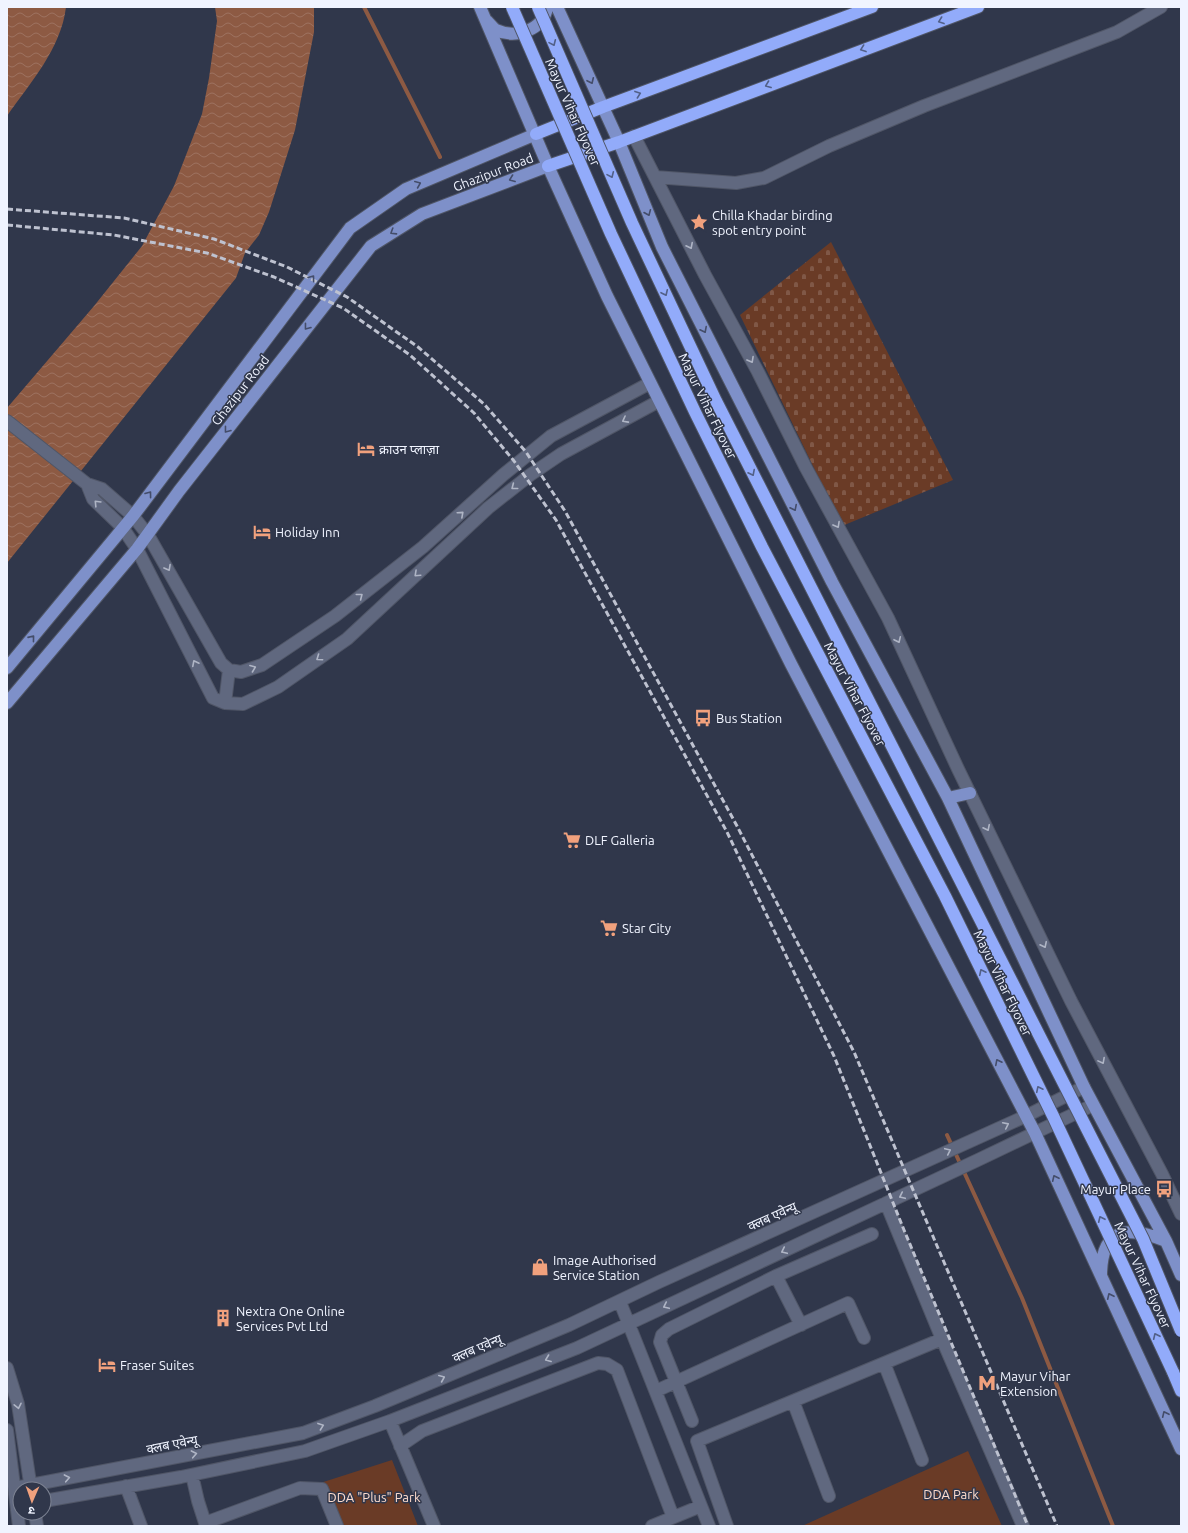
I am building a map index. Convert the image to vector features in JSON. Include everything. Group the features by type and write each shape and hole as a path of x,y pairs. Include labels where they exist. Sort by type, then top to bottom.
{"highway":[{"name":"Mayur Vihar Flyover","path":"512,7 608,227 695,412 762,548 945,896 1053,1116 1181,1391"},
{"name":"Mayur Vihar Flyover","path":"538,7 632,223 716,401 1143,1238 1181,1331"},
{"path":"536,134 603,107 872,7"},
{"path":"548,166 619,142 804,71 978,7"}],"main road":[{"path":"482,12 496,29 507,33 520,33 532,29 540,21 547,7"},
{"path":"557,7 619,142 662,247 832,582 948,798 1084,1087 1166,1241 1181,1275"},
{"path":"482,12 536,134 548,166 650,383 791,664 1035,1133 1181,1449"},
{"name":"Ghazipur Road","path":"7,668 122,527 129,512 350,228 406,189 536,134"},
{"name":"Ghazipur Road","path":"7,703 148,535 179,491 371,246 422,214 548,166"},
{"path":"948,798 970,793"},
{"path":"1100,1275 1103,1252 1108,1243 1117,1235 1137,1231 1166,1241"}],"street":[{"path":"655,177 736,183 764,178 829,146 975,85 1118,32 1161,7"},
{"path":"634,136 705,275 758,372 806,468 888,618 970,793 1071,1001 1162,1174 1181,1214"},
{"path":"7,421 87,484 102,489 129,512 148,535 221,663 229,670 241,672 262,665 328,620 423,547 503,475 551,436 650,383"},
{"path":"87,484 93,499 122,527 137,548 213,698 225,703 237,705 250,702 278,687 346,639 488,508 530,475 561,454 659,401"},
{"path":"225,703 229,670"},
{"name":"क्लब एवेन्यू","path":"52,1483 303,1433 389,1400 569,1325 666,1279 1026,1116 1084,1087"},
{"path":"52,1500 192,1475 305,1451 390,1421 577,1348 937,1180 1093,1105"},
{"path":"886,1204 942,1339 1023,1526"},
{"path":"692,1420 660,1342 662,1335 669,1329 776,1276 872,1234"},
{"path":"776,1276 801,1324"},
{"path":"620,1302 709,1526"},
{"path":"656,1391 848,1303 864,1338"},
{"path":"727,1526 697,1441 942,1339"},
{"path":"400,1446 422,1430 598,1363 608,1364 617,1370 673,1517"},
{"path":"884,1363 922,1460"},
{"path":"7,1368 18,1404 30,1481"},
{"path":"793,1401 829,1496"},
{"path":"390,1421 434,1526"},
{"path":"7,1430 13,1481"},
{"path":"192,1475 198,1502 206,1525 300,1488 318,1488 322,1489 337,1526"},
{"path":"126,1486 141,1526"},
{"path":"652,1526 701,1506"}],"green space":[{"path":"831,242 953,480 842,526 740,315"},
{"name":"DDA Park","path":"968,1451 1002,1526 802,1526"},
{"name":"DDA \"Plus\" Park","path":"392,1460 418,1526 332,1526 314,1485"}],"water":[{"path":"7,7 66,7 58,37 51,51 43,65 7,116"},
{"path":"215,7 314,7 314,32 295,130 269,212 259,235 245,253 236,278 7,563 7,408 94,306 142,246 174,186 202,114 217,21"}],"waterway":[{"path":"364,7 440,157"},
{"path":"947,1135 1022,1298 1113,1526"}],"railway":[{"path":"7,209 124,218 214,239 287,267 347,297 418,347 484,404 526,452 565,511 737,826 854,1052 1057,1526"},
{"path":"7,225 114,235 207,253 274,277 343,308 410,355 474,413 514,461 556,520 727,832 834,1056 904,1230 1028,1526"}],"place":[{"name":"Chilla Khadar birding spot entry point","path":"699,222"},
{"name":"क्राउन प्लाज़ा","path":"366,449"},
{"name":"Holiday Inn","path":"262,532"},
{"name":"Bus Station","path":"703,718"},
{"name":"DLF Galleria","path":"572,840"},
{"name":"Star City","path":"609,928"},
{"name":"Mayur Place","path":"1164,1189"},
{"name":"Image Authorised Service Station","path":"540,1267"},
{"name":"Nextra One Online Services Pvt Ltd","path":"223,1318"},
{"name":"Fraser Suites","path":"107,1365"},
{"name":"Mayur Vihar Extension","path":"987,1383"}]}
